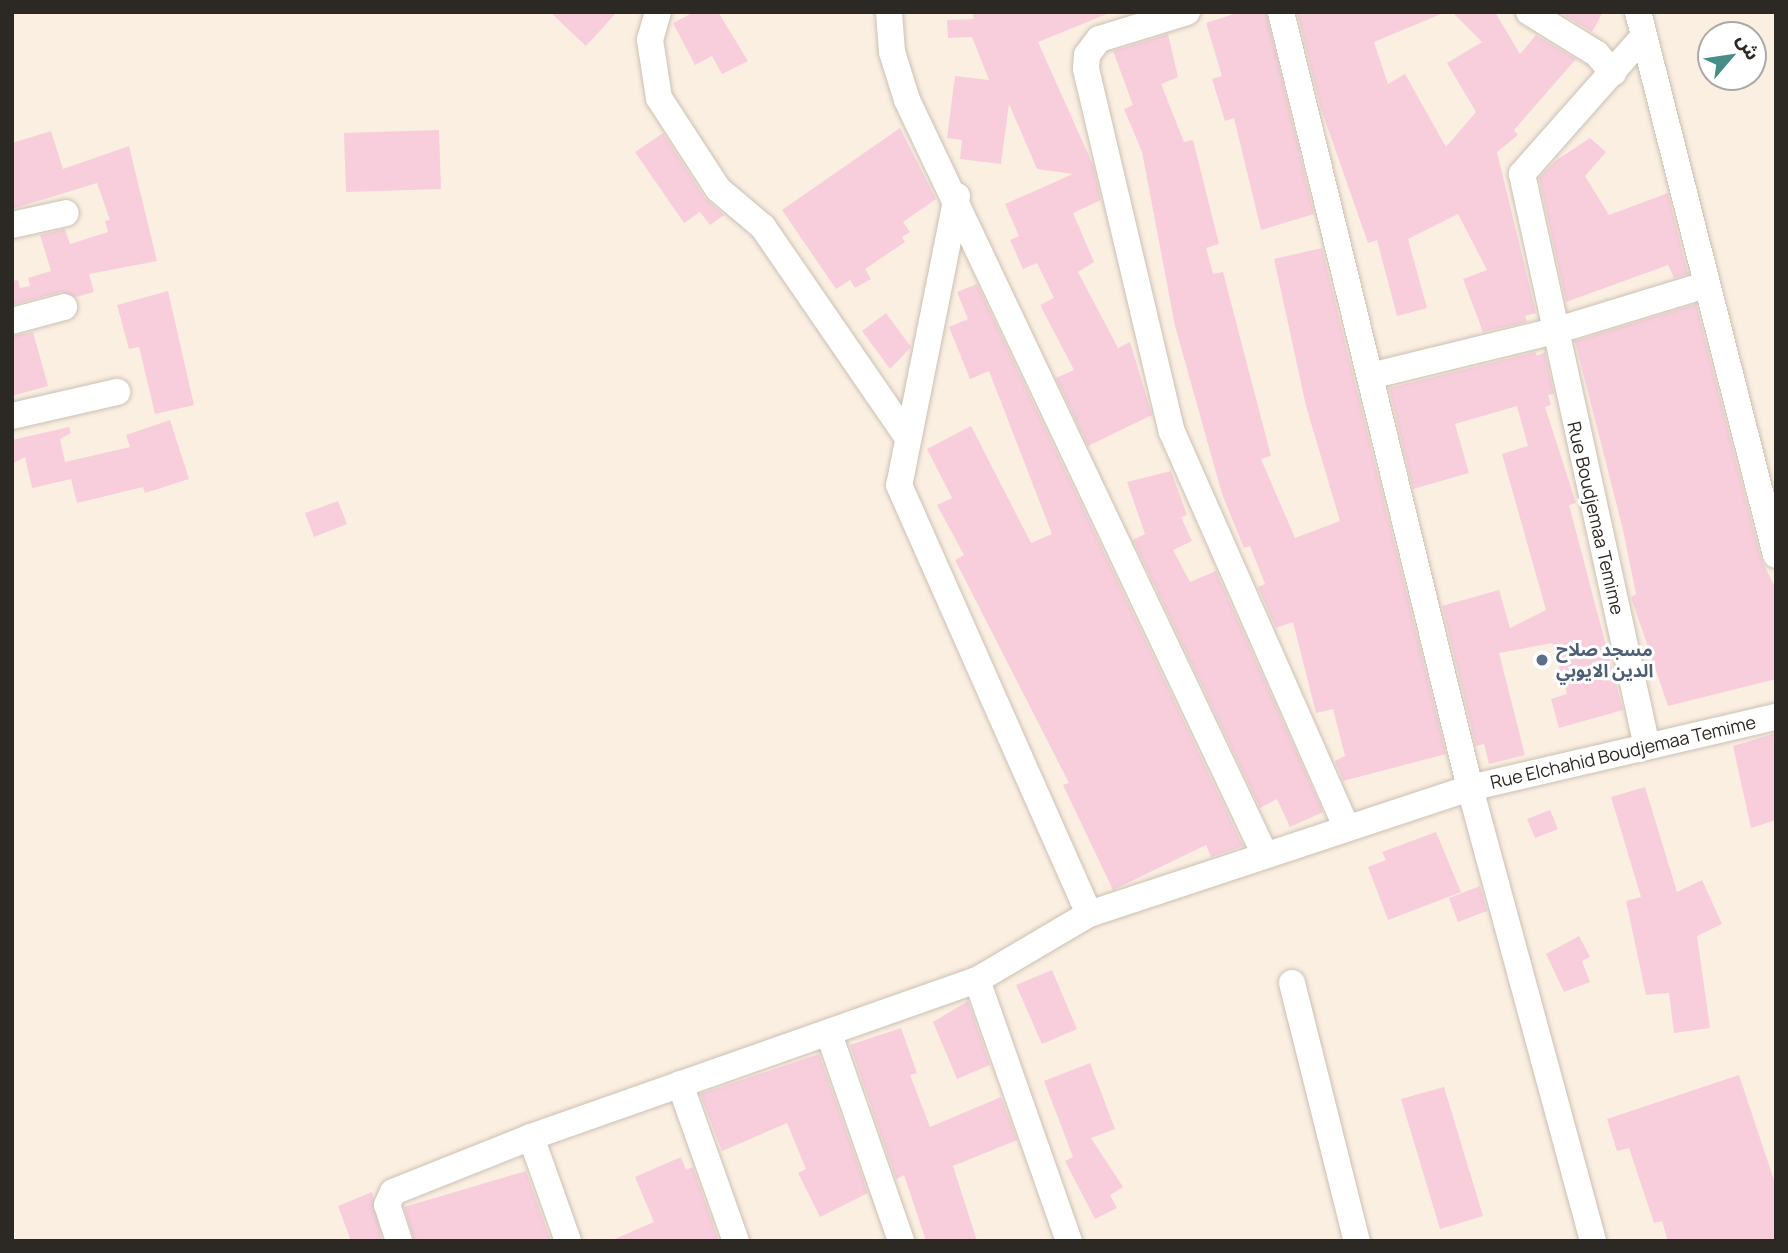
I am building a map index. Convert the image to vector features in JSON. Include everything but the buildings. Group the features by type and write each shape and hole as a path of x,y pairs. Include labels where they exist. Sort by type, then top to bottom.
{"street":[{"path":"658,12 650,40 659,98 718,189 763,226 908,439"},
{"path":"889,12 903,88 957,196 1264,853"},
{"path":"1187,12 1138,17 1094,44 1086,69 1172,432 1347,828"},
{"path":"1281,12 1470,788 1593,1241"},
{"path":"1529,12 1597,54 1613,74"},
{"name":"Rue Boudjemaa Temime","path":"1641,25 1613,74 1522,174 1647,747"},
{"name":"Rue Boudjemaa Temime","path":"1641,25 1704,285 1776,555"},
{"path":"957,196 899,485 1089,914"},
{"path":"12,225 66,213"},
{"path":"1370,376 1555,331 1704,285"},
{"path":"12,321 64,307"},
{"path":"12,416 117,392"},
{"name":"Rue Elchahid Boudjemaa Temime","path":"399,1241 389,1195 531,1137 977,980 1089,914 1264,853 1470,788 1776,717"},
{"path":"977,980 1069,1241"},
{"path":"1292,983 1357,1241"},
{"path":"829,1034 901,1241"},
{"path":"680,1084 736,1241"},
{"path":"531,1137 568,1241"}],"place":[{"name":"مسجد صلاح الدين الايوبي","path":"1542,660"}]}
